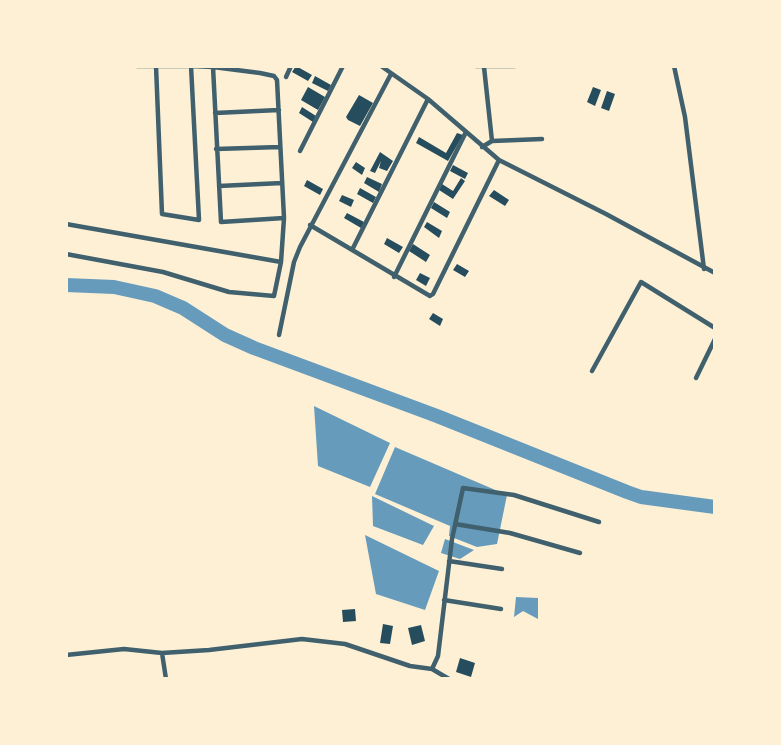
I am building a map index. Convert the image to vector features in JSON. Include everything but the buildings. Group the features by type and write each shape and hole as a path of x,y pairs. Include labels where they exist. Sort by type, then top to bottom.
{"street":[{"path":"66,254 163,272 229,292 274,296 280,262 284,218 277,80 274,76 213,68 137,66"},
{"path":"156,66 162,214 199,220 190,66"},
{"path":"286,78 291,66"},
{"path":"300,151 343,66"},
{"path":"381,66 428,99 499,160 606,214 704,269 715,273"},
{"path":"476,66 515,66"},
{"path":"674,66 685,118 704,269"},
{"path":"484,67 492,141"},
{"path":"213,68 216,149 222,222 284,218"},
{"path":"279,335 294,262 310,225 391,74"},
{"path":"352,250 428,99"},
{"path":"215,113 279,110"},
{"path":"394,277 466,132"},
{"path":"482,147 492,141 542,139"},
{"path":"216,149 280,147"},
{"path":"310,225 427,296 433,294 499,160"},
{"path":"219,186 282,183"},
{"path":"66,224 280,262"},
{"path":"592,371 641,282 715,328"},
{"path":"696,378 715,339"},
{"path":"432,669 438,656 449,561 463,488 514,495 599,522"},
{"path":"455,524 510,533 580,553"},
{"path":"449,561 502,569"},
{"path":"444,600 501,609"},
{"path":"66,655 124,649 162,653 209,650 302,639 325,640 346,644 410,666 432,669 449,679"},
{"path":"162,653 166,679"}],"water":[{"path":"314,406 390,443 370,487 318,466"},
{"path":"395,447 507,495 497,544 477,547 449,536 450,526 375,494"},
{"path":"372,496 434,526 423,545 373,526"},
{"path":"365,535 439,571 425,610 376,594"},
{"path":"445,539 474,550 460,559 441,553"},
{"path":"516,597 538,598 538,619 523,611 514,617"}],"waterway":[{"path":"66,285 114,287 155,296 183,308 225,335 254,348 437,416 627,492 641,497 715,507"}]}
